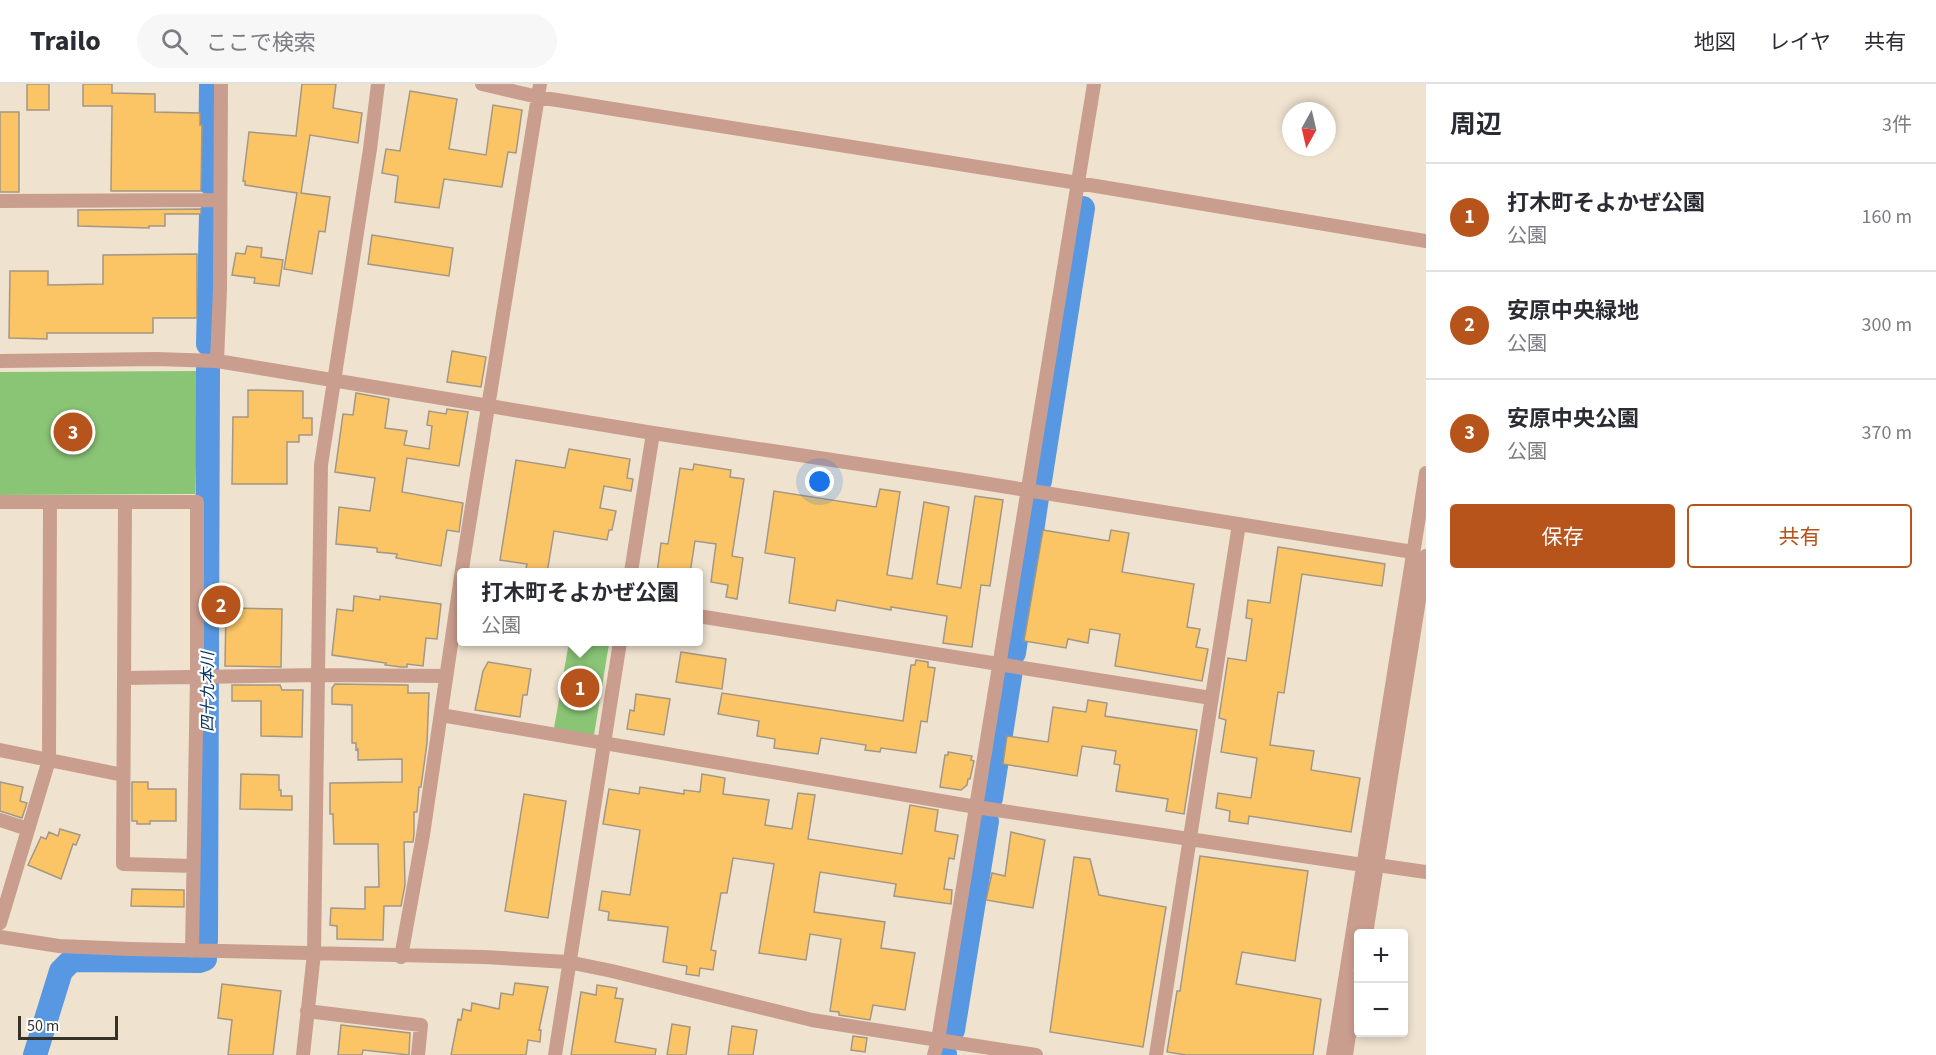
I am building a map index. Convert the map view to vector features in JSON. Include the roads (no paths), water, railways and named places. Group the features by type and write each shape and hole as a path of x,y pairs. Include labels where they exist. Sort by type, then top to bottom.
{"street":[{"path":"217,361 220,290 221,84"},
{"path":"303,1055 314,953 321,465 378,84"},
{"path":"482,84 539,90 1426,241"},
{"path":"934,1055 939,1040 1026,491 1094,84"},
{"path":"463,568 539,90"},
{"path":"0,201 220,200"},
{"path":"0,361 217,361 653,433 1420,554"},
{"path":"632,568 653,433"},
{"path":"1333,1055 1370,865 1420,636 1420,554 1426,473"},
{"path":"0,502 197,502 197,676 192,951"},
{"path":"0,923 5,885 28,829 49,760 50,502"},
{"path":"125,502 123,864 194,866"},
{"path":"1156,1055 1239,524"},
{"path":"1366,929 1370,865 1420,554"},
{"path":"401,957 457,605"},
{"path":"703,617 1211,698"},
{"path":"555,1055 619,646"},
{"path":"124,678 446,676"},
{"path":"441,715 976,807 1426,872"},
{"path":"0,750 123,775"},
{"path":"0,820 28,829"},
{"path":"0,937 59,946 401,957 484,957 568,962 812,1020 1036,1055"},
{"path":"1346,1055 1358,983"},
{"path":"307,1011 421,1024 418,1055"}],"waterway":[{"name":"四十九本川","path":"210,183 211,84"},
{"path":"1040,481 1083,208"},
{"name":"四十九本川","path":"208,344 211,214"},
{"name":"四十九本川","path":"206,941 208,370"},
{"path":"1014,653 1037,498"},
{"path":"991,798 1011,670"},
{"path":"953,1030 987,821"},
{"name":"四十九本川","path":"35,1055 61,971 72,960 199,961 205,959"}],"place":[{"name":"安原中央公園","path":"73,432"},
{"name":"安原中央緑地","path":"221,605"},
{"name":"打木町そよかぜ公園","path":"580,688"}]}
